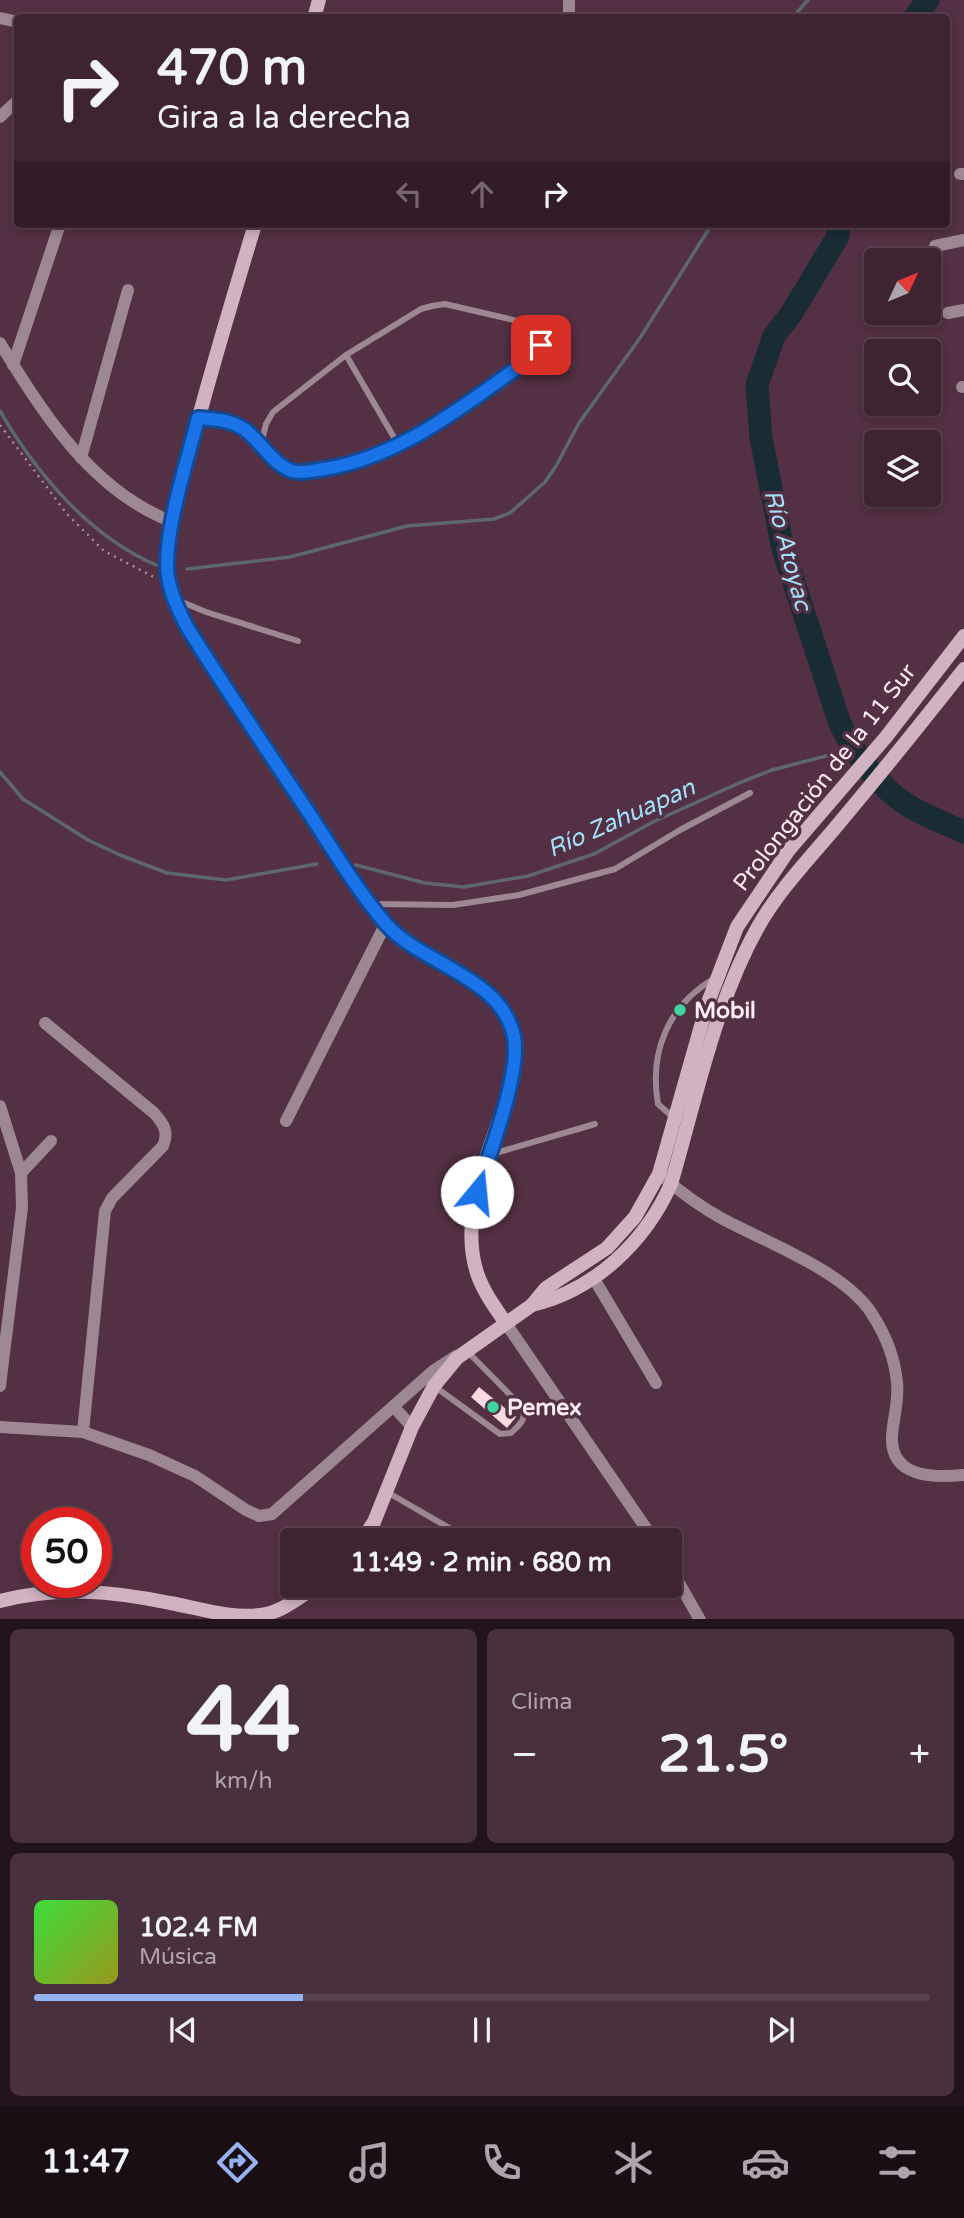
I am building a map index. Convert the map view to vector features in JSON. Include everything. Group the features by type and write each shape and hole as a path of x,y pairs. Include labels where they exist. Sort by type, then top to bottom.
{"main road":[{"path":"254,228 198,418 173,522 168,558 171,591 210,664 386,923 401,939 476,985 499,1006 507,1020 514,1037 510,1083 472,1210 471,1245 477,1272 488,1297 505,1322"},
{"name":"Prolongación de la 11 Sur","path":"532,1305 546,1288 585,1264 616,1239 635,1217 659,1174 716,977 744,915 788,851 886,737 964,636"},
{"name":"Prolongación de la 11 Sur","path":"370,1528 412,1427 434,1386 465,1350 532,1305 555,1299 593,1276 621,1256 643,1234 659,1210 671,1184 719,1019 736,971 760,924 782,890 963,670"},
{"path":"744,915 760,924"},
{"path":"0,1601 54,1591 91,1591 148,1598 237,1616 262,1615 284,1607 298,1598"}],"street":[{"path":"0,117 14,104"},
{"path":"13,365 59,228"},
{"path":"935,246 964,240"},
{"path":"81,458 128,290"},
{"path":"948,313 964,310"},
{"path":"0,343 81,458 148,513 173,522"},
{"path":"286,1121 386,923"},
{"path":"45,1023 154,1113 166,1129 163,1146 112,1198 105,1211 83,1432"},
{"path":"0,1106 22,1173 22,1208 0,1386"},
{"path":"22,1173 51,1141"},
{"path":"659,1174 720,1217 835,1279 856,1295 871,1312 885,1337 894,1363 898,1385 892,1447 898,1460 917,1473 930,1477 964,1475"},
{"path":"593,1276 656,1383"},
{"path":"505,1322 646,1528"},
{"path":"0,1427 83,1432 149,1455 195,1476 259,1516 272,1514 433,1371 465,1350"},
{"path":"394,1406 412,1427"},
{"path":"682,1588 700,1619"}],"lane":[{"path":"198,418 223,420 246,430 261,445 279,463 289,470 300,472 346,466 399,446 427,430 538,353 540,336 522,322 444,304 421,309 346,355 273,412 265,424 261,445"},
{"path":"346,355 399,446"},
{"path":"171,591 206,612 298,641"},
{"path":"372,904 453,905 519,895 615,869 750,793"},
{"path":"688,1126 658,1104 655,1074 659,1045 677,1010 695,991 716,977"},
{"path":"489,1155 595,1124"},
{"path":"434,1386 500,1434 511,1433 523,1421 525,1414 522,1407 465,1350"},
{"path":"385,1491 449,1528"}],"path":[{"path":"0,425 67,514 104,551 171,591"}],"building":[{"name":"Pemex","path":"479,1387 516,1417 507,1428 471,1397"}],"waterway":[{"path":"796,14 808,0"},
{"name":"Río Atoyac","path":"917,14 928,0"},
{"path":"187,569 290,557 407,526 494,519 510,513 545,482 579,423 640,338 709,228"},
{"name":"Río Atoyac","path":"839,228 837,238 791,314 774,336 757,385 761,438 783,549 839,721 851,745 878,780 898,799 964,832"},
{"path":"0,411 30,457 66,500 108,537 156,565"},
{"name":"Río Zahuapan","path":"356,865 425,883 464,887 528,876 594,854 653,822 772,770 853,749"},
{"name":"Río Zahuapan","path":"0,772 23,799 88,840 167,873 226,880 317,864"}],"place":[{"name":"Mobil","path":"680,1010"},
{"name":"Pemex","path":"493,1407"}],"route":[{"path":"477,1192 510,1083 514,1037 507,1020 499,1006 476,985 401,939 350,874 187,627 173,599 168,576 168,558 173,522 198,418 223,420 246,430 289,470 300,472 346,466 399,446 427,430 538,353 541,345"}]}
